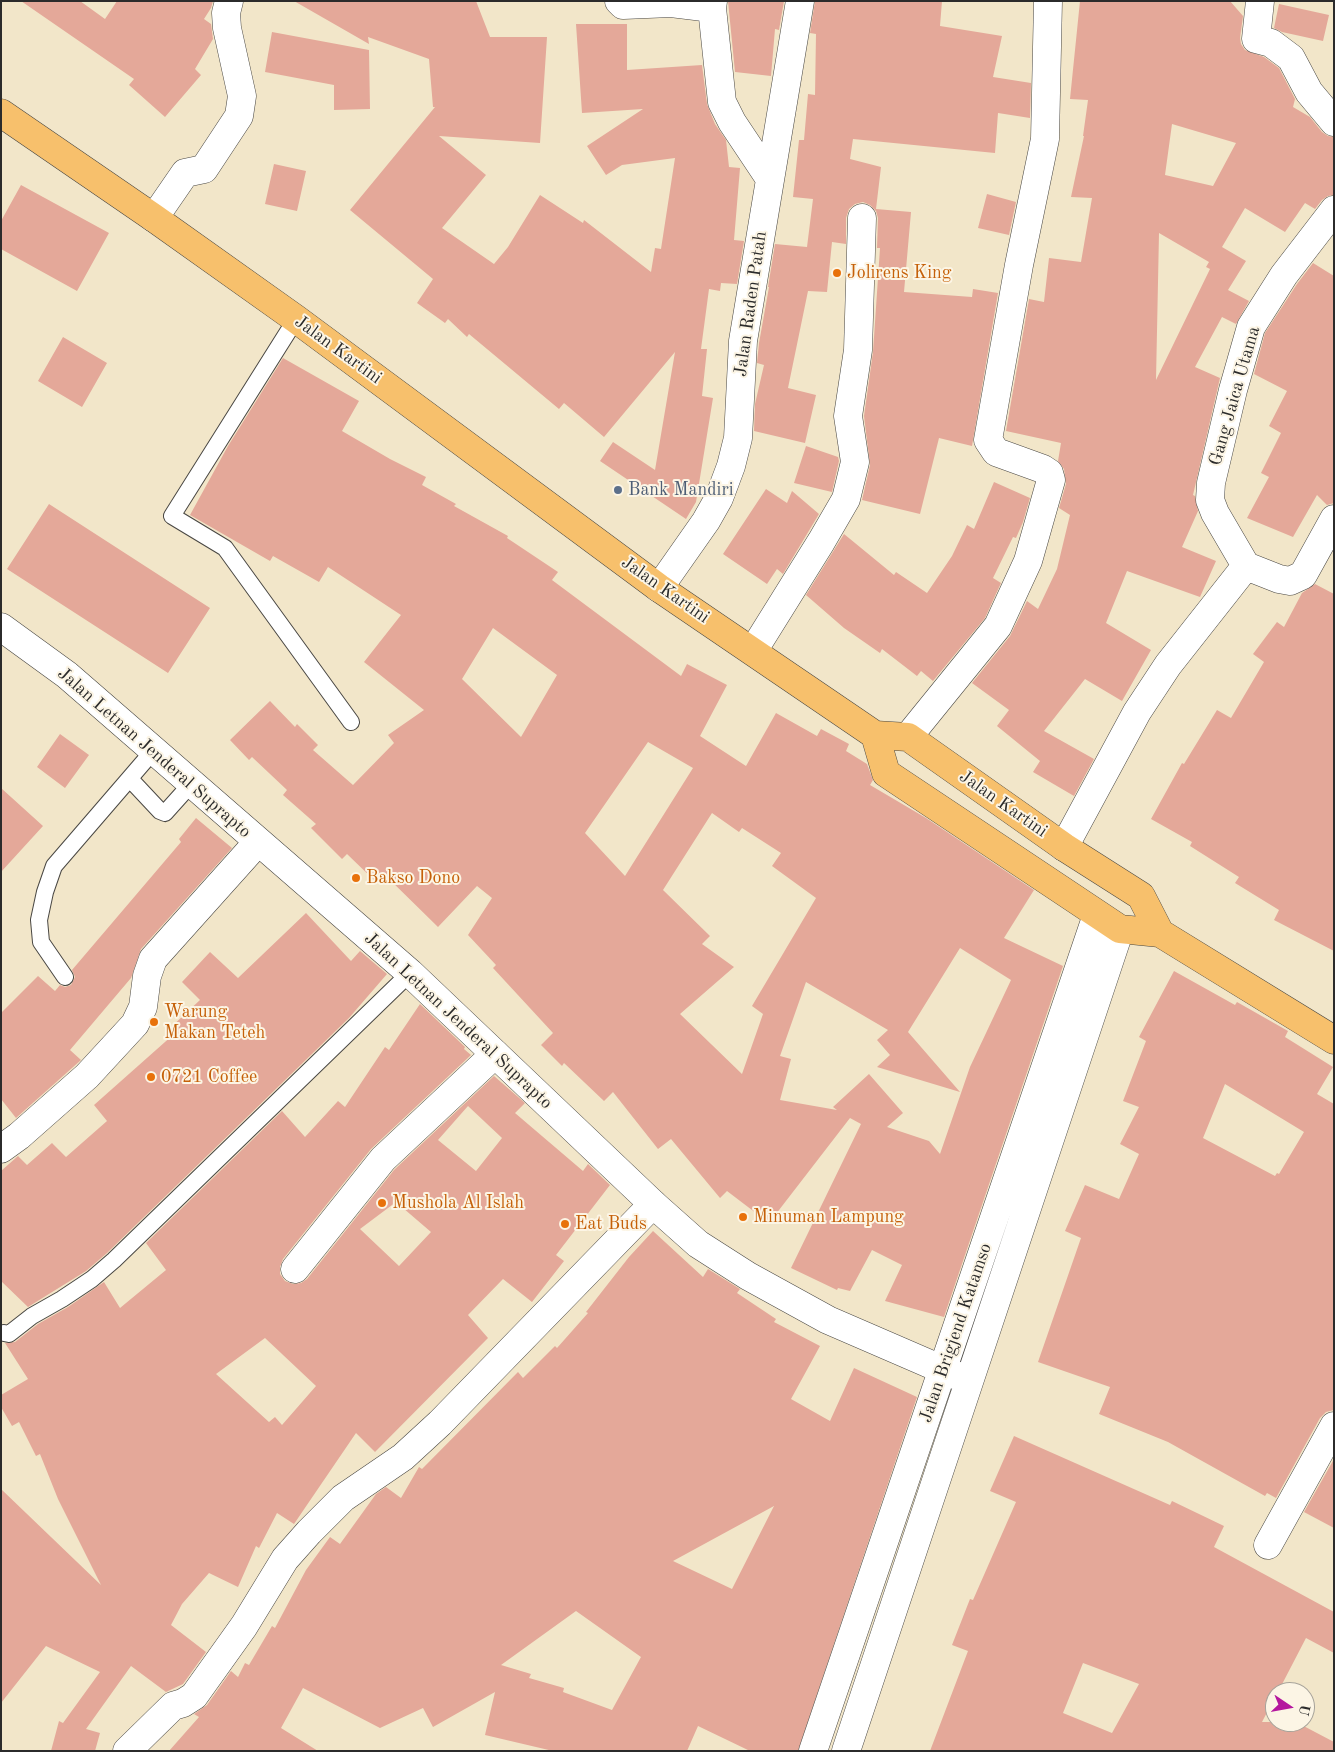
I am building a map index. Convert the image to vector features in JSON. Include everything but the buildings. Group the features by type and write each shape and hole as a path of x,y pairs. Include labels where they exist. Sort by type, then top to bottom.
{"highway":[{"name":"Jalan Kartini","path":"1,114 154,218 296,320 659,588 875,736"},
{"path":"908,737 875,736 886,773 1120,929 1160,933 1334,1040"},
{"name":"Jalan Kartini","path":"908,737 1064,847 1141,896 1160,933"}],"street":[{"path":"154,218 186,173 204,169 239,116 242,96 226,28 226,13 229,1"},
{"path":"619,1 622,5 671,3 713,5 722,102 732,122 770,179"},
{"name":"Jalan Raden Patah","path":"659,588 706,521 719,498 731,466 738,438 743,341 800,1"},
{"path":"908,737 998,626 1028,561 1051,480 1049,473 1043,468 996,452 988,440 1019,265 1045,139 1048,1"},
{"path":"1260,1 1256,39 1271,43 1291,58 1309,92 1334,122"},
{"name":"Gang Jaica Utama","path":"1246,566 1215,513 1210,500 1211,484 1233,390 1251,327 1284,275 1334,210"},
{"path":"753,651 846,500 855,462 848,416 858,350 862,218"},
{"path":"1064,847 1137,712 1168,665 1246,566 1279,579 1290,581 1303,575 1334,519"},
{"name":"Jalan Letnan Jenderal Suprapto","path":"1,627 67,675 410,974 653,1204 698,1244 748,1276 828,1320 969,1382"},
{"path":"1,1149 19,1136 87,1076 135,1024 143,1007 147,976 153,959 258,843"},
{"name":"Jalan Brigjend Katamso","path":"846,1751 969,1382 1097,915"},
{"name":"Jalan Brigjend Katamso","path":"813,1751 943,1370 1120,929"},
{"path":"294,1269 384,1158 495,1054"},
{"path":"127,1751 173,1706 184,1703 194,1696 244,1626 285,1558 308,1532 342,1498 403,1457 440,1424 653,1204"},
{"path":"1268,1545 1334,1426"}],"lane":[{"path":"296,320 172,516 225,548 351,722"},
{"path":"65,977 41,942 39,920 45,892 54,866 154,750"},
{"path":"130,779 160,811 165,813 191,784"},
{"path":"4,1333 9,1334 32,1316 62,1299 92,1279 114,1260 410,974"}],"place":[{"name":"Jolirens King","path":"837,273"},
{"name":"Bank Mandiri","path":"618,490"},
{"name":"Bakso Dono","path":"356,878"},
{"name":"Warung Makan Teteh","path":"154,1022"},
{"name":"0721 Coffee","path":"151,1077"},
{"name":"Mushola Al Islah","path":"382,1203"},
{"name":"Minuman Lampung","path":"743,1217"},
{"name":"Eat Buds","path":"565,1224"}]}
